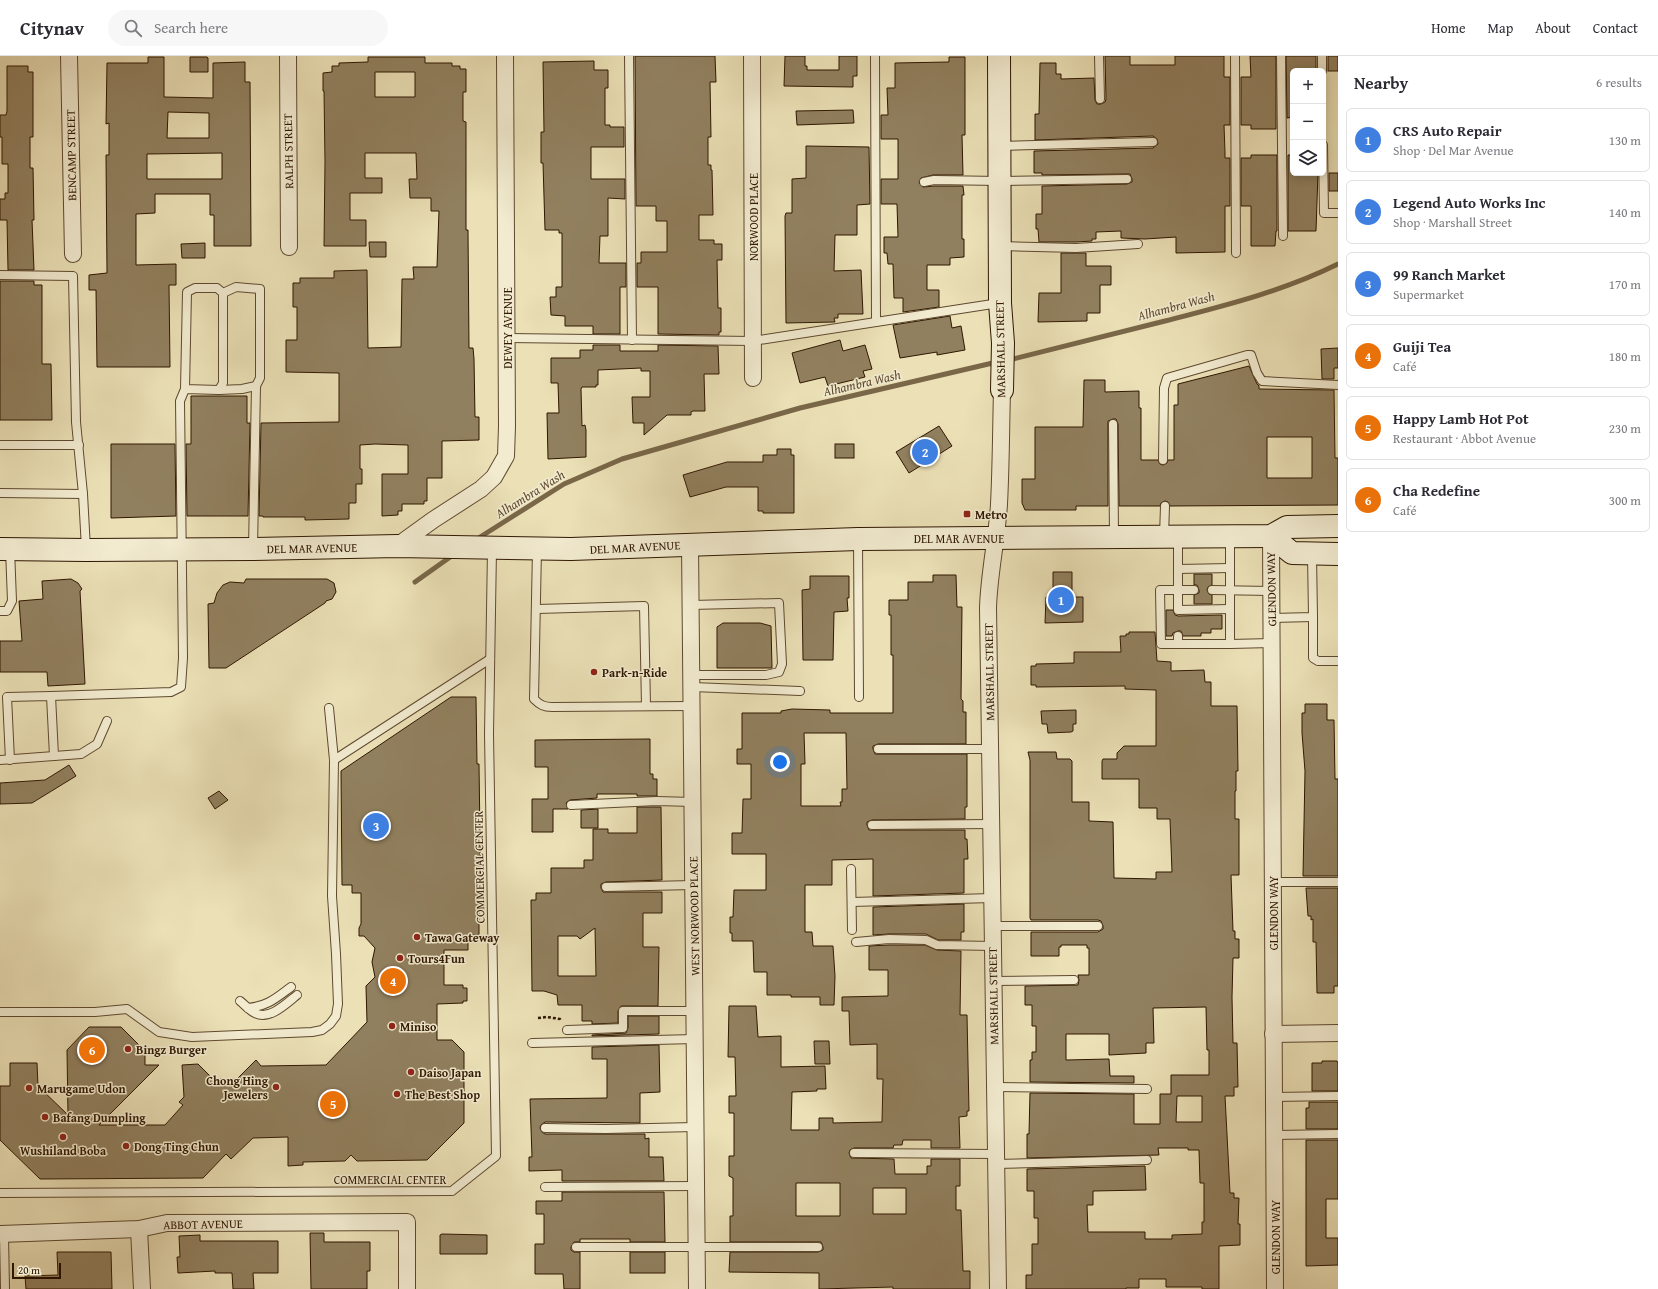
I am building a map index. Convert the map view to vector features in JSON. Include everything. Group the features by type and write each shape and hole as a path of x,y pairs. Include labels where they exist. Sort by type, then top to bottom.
{"main road":[{"name":"MARSHALL STREET","path":"999,56 1000,303 1002,390"},
{"name":"DEL MAR AVENUE","path":"5,549 253,550 397,546 571,550 690,544 744,544 858,539 1271,536 1287,527 1338,526"},
{"path":"1271,536 1292,553 1338,554"}],"street":[{"name":"BENCAMP STREET","path":"70,56 72,254"},
{"name":"RALPH STREET","path":"288,56 289,247"},
{"name":"DEWEY AVENUE","path":"397,546 433,520 481,489 494,477 506,456 507,338 504,56"},
{"name":"NORWOOD PLACE","path":"752,56 753,378"},
{"name":"MARSHALL STREET","path":"998,1289 988,608 989,584 999,505 1002,390"},
{"name":"GLENDON WAY","path":"1271,536 1275,1289"},
{"name":"WEST NORWOOD PLACE","path":"690,544 697,1289"},
{"path":"1274,1034 1338,1033"},
{"name":"ABBOT AVENUE","path":"2,1234 139,1229 167,1223 407,1222 407,1289"},
{"path":"139,1229 142,1289"}],"lane":[{"path":"629,56 632,340"},
{"path":"875,56 876,322"},
{"path":"1099,56 1100,99"},
{"path":"1235,56 1236,253"},
{"path":"1281,56 1283,236"},
{"path":"1322,56 1322,68"},
{"path":"1000,146 1153,142"},
{"path":"1323,176 1324,213 1338,213"},
{"path":"924,182 934,180 1127,179"},
{"path":"1000,246 1076,248 1138,244"},
{"path":"0,275 73,276 76,422 83,494 86,550"},
{"path":"223,293 236,287 260,289 260,378 256,386 253,550"},
{"path":"10,760 8,697 171,692 181,687 183,658 180,401 185,389 187,292 195,288 217,288 223,293"},
{"path":"218,390 223,383 223,293"},
{"path":"507,338 753,341 1000,303"},
{"path":"1164,460 1164,388 1167,378 1251,355 1257,373 1262,381 1338,385"},
{"path":"185,389 242,389 256,386"},
{"path":"1112,424 1114,537"},
{"path":"0,445 79,445"},
{"path":"0,493 83,494"},
{"path":"1165,506 1178,569 1178,610 1230,609"},
{"path":"1230,536 1230,644"},
{"path":"858,539 859,697"},
{"path":"0,612 8,611 12,601 5,549"},
{"name":"COMMERCIAL CENTER","path":"0,1193 452,1191 496,1156 489,734 492,549"},
{"path":"532,549 537,609 534,699 539,704 545,707 692,706"},
{"path":"1312,553 1313,658 1318,661 1338,661"},
{"path":"1178,569 1230,568"},
{"path":"1194,590 1160,590 1161,644 1178,640 1230,644 1272,644"},
{"path":"1212,590 1271,591"},
{"path":"691,605 779,603 782,664 779,672 692,681"},
{"path":"537,609 644,606 646,706"},
{"path":"1272,618 1313,616"},
{"path":"334,760 490,659"},
{"path":"692,681 800,691"},
{"path":"51,696 54,756"},
{"path":"0,1012 95,1012 127,1009 159,1032 192,1037 312,1032 322,1030 330,1024 336,1016 338,1004 332,896 334,760 329,708"},
{"path":"0,760 81,754 96,744 107,721"},
{"path":"878,749 990,749"},
{"path":"571,805 657,801 693,802"},
{"path":"872,826 991,824"},
{"path":"851,868 852,930"},
{"path":"1273,882 1338,882"},
{"path":"606,887 693,885"},
{"path":"852,902 992,898"},
{"path":"992,926 1098,926"},
{"path":"856,942 889,939 926,940 937,945 993,946"},
{"path":"993,981 1074,980"},
{"path":"248,1008 269,1004 291,987"},
{"path":"240,1001 256,1014 264,1015 275,1012 297,995"},
{"path":"566,1030 623,1028 623,1011 695,1011"},
{"path":"532,1043 695,1039"},
{"path":"995,1087 1147,1089"},
{"path":"1274,1097 1338,1096"},
{"path":"545,1128 606,1129 695,1127"},
{"path":"1274,1135 1338,1134"},
{"path":"854,1153 996,1159 1147,1160"},
{"path":"545,1187 695,1186"},
{"path":"2,1234 5,1289"},
{"path":"576,1247 818,1247"}],"path":[{"path":"538,1018 548,1017 560,1019 566,1030"}],"building":[{"path":"635,56 715,56 716,82 710,82 711,137 708,137 708,165 711,165 712,170 713,215 699,215 699,240 714,240 714,244 722,244 722,260 717,260 718,308 721,308 721,332 719,332 719,335 658,334 658,287 637,287 637,263 641,263 641,252 667,252 667,221 656,221 656,206 636,206"},
{"path":"785,56 805,56 805,66 807,66 807,70 839,70 839,56 857,56 857,76 853,76 853,87 784,86"},
{"path":"1105,56 1130,56 1130,65 1175,65 1175,56 1224,56 1224,77 1230,77 1230,125 1224,125 1225,158 1230,158 1230,206 1225,206 1225,252 1176,253 1176,237 1145,239 1121,238 1121,231 1096,232 1096,239 1092,239 1092,241 1039,242 1038,229 1036,229 1036,214 1042,214 1042,186 1127,184 1132,182 1132,179 1130,174 1042,175 1042,173 1034,173 1034,151 1153,148 1158,144 1157,139 1153,136 1035,140 1035,114 1039,114 1040,63 1056,63 1056,74 1061,74 1061,79 1094,78 1095,100 1097,104 1101,104 1105,102 1106,99"},
{"path":"1250,56 1276,56 1276,129 1251,129 1251,125 1241,125 1241,77 1251,77"},
{"path":"1286,56 1316,56 1316,68 1290,68 1290,118 1287,118"},
{"path":"1328,56 1338,56 1338,71 1328,71"},
{"path":"148,57 164,57 164,97 213,98 213,63 245,62 245,82 250,82 251,246 214,246 214,215 210,215 210,194 155,194 155,213 136,214 136,265 176,264 176,285 169,285 170,367 97,367 96,290 89,290 89,275 107,273 106,155 109,155 109,123 106,124 107,63 148,63","holes":["168,112 209,113 209,138 167,138","222,153 222,179 147,179 147,154"]},
{"path":"190,57 207,57 208,72 190,72"},
{"path":"368,57 425,57 425,63 452,63 452,66 460,66 460,69 466,69 466,92 463,92 463,121 466,122 466,230 468,230 469,348 473,348 475,417 479,417 479,440 442,441 442,478 427,478 427,501 424,501 424,504 402,504 402,511 398,511 398,515 382,516 382,474 408,474 408,445 375,444 360,445 360,469 362,469 362,484 356,484 356,503 349,503 349,519 305,520 305,517 263,517 259,516 261,423 339,422 339,373 286,372 286,340 297,340 297,307 293,307 293,283 300,283 300,278 334,278 334,271 367,270 368,348 401,347 402,279 414,279 413,267 437,267 439,211 431,211 431,198 410,198 409,179 417,179 416,153 365,153 365,178 382,178 382,193 350,193 350,220 366,220 366,246 324,246 325,162 323,73 332,72 332,66 339,66 339,63 368,62","holes":["375,72 415,72 415,97 375,97"]},
{"path":"949,57 965,57 965,135 962,135 963,175 933,175 921,178 919,183 923,187 963,186 962,239 964,239 964,257 950,258 950,265 927,265 927,290 939,290 939,307 903,312 903,298 894,298 893,264 888,264 887,253 884,253 884,237 898,237 897,204 881,204 881,179 898,179 898,139 881,139 881,115 888,115 887,88 895,88 895,63 949,62"},
{"path":"594,61 594,70 608,70 608,88 605,88 605,125 610,125 610,127 624,127 624,147 591,147 591,179 625,179 625,199 608,198 608,236 600,236 599,263 626,263 626,287 620,287 620,334 593,334 593,326 565,326 565,316 551,315 550,297 556,297 556,287 562,287 562,233 559,233 559,230 545,230 543,163 541,163 541,132 544,132 543,62"},
{"path":"7,66 28,66 28,72 33,72 33,137 30,137 30,168 33,168 34,220 32,220 34,270 8,270 7,220 0,220 0,199 5,199 5,193 8,193 8,164 2,164 2,137 0,137 0,115 6,115 7,111"},
{"path":"853,110 854,123 797,125 796,111"},
{"path":"806,146 869,147 870,204 857,205 857,235 835,235 834,271 861,270 863,314 838,314 838,318 834,318 835,322 786,323 785,216 786,213 792,213 792,179 806,178"},
{"path":"1251,155 1277,155 1277,231 1275,246 1251,246 1251,206 1241,206 1241,158 1251,158"},
{"path":"1288,155 1290,155 1290,176 1318,176 1316,231 1288,231"},
{"path":"1329,173 1338,173 1338,191 1329,191"},
{"path":"369,242 386,242 386,257 370,257"},
{"path":"205,243 205,258 182,258 181,244"},
{"path":"1061,253 1086,253 1086,266 1111,266 1111,285 1100,285 1100,313 1087,313 1087,321 1038,322 1039,293 1061,293"},
{"path":"0,281 34,281 34,285 42,285 42,364 51,364 52,420 0,420"},
{"path":"950,316 952,328 961,326 965,350 937,355 937,352 900,358 893,325"},
{"path":"840,340 843,351 865,345 872,369 863,371 865,377 828,386 825,377 800,383 792,353"},
{"path":"593,345 620,345 620,351 658,351 658,345 718,346 719,374 704,374 705,411 693,411 691,412 691,415 667,415 644,435 644,423 633,423 632,397 650,397 650,371 641,371 641,368 598,370 598,385 596,385 596,387 582,387 581,389 582,426 585,425 586,430 586,457 548,459 547,413 559,413 558,383 551,383 551,358 580,358 580,350 593,350"},
{"path":"1338,348 1338,368 1334,368 1334,379 1322,379 1321,349"},
{"path":"1249,366 1259,389 1334,390 1335,458 1338,458 1338,505 1170,506 1168,502 1165,501 1161,503 1160,506 1119,506 1118,424 1116,419 1113,419 1108,421 1108,506 1076,506 1076,510 1025,510 1022,503 1022,479 1035,479 1035,427 1083,427 1084,380 1105,380 1105,392 1139,391 1139,408 1141,408 1141,460 1158,460 1160,464 1163,465 1167,463 1168,460 1174,460 1174,405 1178,405 1178,384","holes":["1267,437 1312,437 1312,478 1267,478"]},
{"path":"191,396 247,396 247,423 250,423 248,516 187,516 186,444 191,444"},
{"path":"939,426 952,446 909,473 896,452"},
{"path":"111,444 175,444 176,516 111,518"},
{"path":"835,444 854,444 854,458 835,458"},
{"path":"777,449 791,449 791,455 794,455 794,513 763,513 763,511 758,511 758,487 726,487 690,497 683,475 727,462 763,462 763,455 777,455"},
{"path":"1053,572 1072,572 1072,597 1083,597 1083,622 1045,623 1046,597 1053,597"},
{"path":"1194,574 1212,574 1212,585 1208,587 1207,590 1209,594 1212,595 1212,604 1194,604 1194,595 1199,593 1199,590 1197,585 1194,585"},
{"path":"933,575 956,575 957,607 962,607 961,699 963,701 963,712 966,712 966,744 878,744 873,746 873,749 875,754 967,754 967,807 965,807 965,819 872,820 867,822 867,825 869,830 965,830 968,859 964,859 964,893 873,896 873,859 832,860 832,885 805,885 805,932 812,932 813,946 833,946 835,976 834,1005 820,1005 820,997 767,995 767,972 754,972 753,941 732,941 732,933 730,933 730,917 733,917 734,890 766,890 766,854 732,854 732,833 742,833 743,799 751,799 751,764 737,764 737,749 742,749 742,713 781,713 781,711 792,709 830,710 830,713 893,713 893,655 891,655 891,615 889,615 889,600 908,600 908,582 933,582","holes":["804,733 846,733 847,789 842,789 842,802 840,802 841,806 801,806 801,764 805,764"]},
{"path":"810,576 849,576 849,598 847,598 848,611 834,612 833,660 803,660 802,590 810,589"},
{"path":"71,579 78,583 82,589 80,591 85,684 48,686 47,672 0,672 0,641 22,641 19,601 43,599 42,581"},
{"path":"246,579 327,579 334,583 336,592 332,599 326,601 226,668 209,668 208,604 214,603 217,593 223,585 230,582 244,583"},
{"path":"1166,610 1173,610 1175,615 1178,616 1222,615 1222,629 1211,629 1211,633 1201,633 1201,636 1183,636 1181,631 1178,631 1173,633 1172,636 1166,636"},
{"path":"723,623 760,623 771,626 772,668 717,668 717,627"},
{"path":"1129,632 1155,632 1157,661 1171,662 1171,671 1204,670 1205,682 1211,682 1211,706 1237,706 1238,771 1236,771 1235,819 1239,819 1239,875 1231,875 1233,931 1235,931 1235,939 1239,939 1239,958 1233,958 1232,997 1233,1043 1237,1043 1238,1087 1234,1087 1234,1096 1225,1096 1230,1193 1234,1193 1234,1198 1239,1198 1238,1224 1240,1224 1240,1245 1219,1246 1219,1289 1202,1289 1202,1287 1166,1287 1166,1279 1139,1279 1139,1288 1026,1289 1026,1275 1032,1275 1032,1244 1038,1244 1038,1218 1034,1218 1034,1191 1027,1191 1027,1169 1145,1166 1146,1190 1093,1191 1093,1205 1087,1205 1088,1232 1145,1232 1145,1239 1172,1239 1172,1235 1202,1234 1202,1222 1204,1222 1204,1183 1200,1183 1199,1150 1188,1150 1188,1148 1158,1148 1159,1155 1027,1158 1030,1093 1134,1094 1134,1124 1160,1124 1160,1094 1171,1094 1171,1075 1209,1075 1206,1007 1153,1008 1154,1043 1146,1043 1146,1053 1109,1055 1109,1034 1066,1034 1066,1060 1109,1059 1110,1076 1134,1076 1134,1083 1030,1082 1030,1060 1032,1060 1032,1052 1036,1052 1036,1026 1032,1026 1032,1005 1025,1005 1025,986 1078,985 1078,975 1089,975 1089,948 1087,948 1087,945 1061,945 1061,947 1059,947 1059,956 1031,956 1031,932 1098,932 1103,929 1103,926 1101,921 1098,920 1031,920 1030,918 1030,760 1028,752 1056,752 1057,759 1070,759 1072,761 1072,802 1089,802 1089,821 1113,822 1114,878 1156,879 1156,872 1172,872 1170,819 1157,819 1157,808 1139,808 1139,779 1102,779 1103,759 1117,759 1117,753 1124,746 1156,746 1156,690 1125,689 1125,686 1036,687 1036,685 1031,685 1031,666 1036,666 1036,664 1074,663 1074,652 1121,652 1120,636 1126,636 1126,634 1129,634","holes":["1177,1096 1202,1096 1202,1122 1176,1122"]},
{"name":"Tawa Gateway","path":"451,697 476,697 477,764 479,764 481,909 479,909 479,935 468,935 468,950 444,950 444,985 463,985 463,988 467,988 467,1001 463,1001 463,1003 437,1004 437,1040 452,1040 464,1052 464,1123 427,1160 357,1161 351,1155 345,1161 303,1162 303,1165 288,1166 288,1137 253,1138 231,1159 226,1154 203,1178 40,1179 0,1140 0,1086 10,1086 10,1063 37,1063 38,1086 68,1115 67,1050 89,1027 121,1027 145,1051 145,1065 159,1065 99,1125 165,1125 183,1105 179,1102 184,1097 182,1065 198,1064 213,1079 237,1079 256,1060 261,1066 326,1065 367,1022 366,986 375,977 372,962 375,948 364,936 359,936 359,928 361,924 361,893 352,893 352,885 342,885 341,771"},
{"path":"1305,704 1327,704 1327,720 1334,720 1335,779 1338,779 1338,876 1303,876 1305,771 1302,713 1305,713"},
{"path":"1076,710 1076,724 1073,724 1073,731 1071,732 1048,733 1047,724 1042,724 1041,711"},
{"path":"650,739 650,774 653,774 653,779 657,779 657,796 637,796 637,794 597,794 597,798 570,800 566,803 568,809 553,809 553,832 532,832 532,799 548,799 548,767 535,767 535,740"},
{"path":"69,765 76,776 32,803 0,804 0,783 45,780"},
{"path":"219,791 228,800 215,809 208,798"},
{"path":"637,807 661,807 662,880 606,882 601,884 601,888 603,892 662,892 662,913 643,913 643,947 659,947 658,1006 621,1006 618,1011 618,1023 592,1024 592,1021 582,1021 582,1005 558,1005 557,995 544,991 532,991 531,900 536,900 536,893 551,893 551,868 584,868 584,860 593,860 593,829 608,829 608,833 637,833","holes":["595,928 596,976 558,976 558,936 577,936 580,939"]},
{"path":"598,809 598,828 581,828 581,810"},
{"path":"1306,888 1338,888 1338,986 1334,986 1334,993 1317,993 1316,942 1313,942 1313,919 1311,920 1311,916 1308,916"},
{"path":"964,904 964,932 961,932 961,940 938,940 926,934 873,935 873,907"},
{"path":"925,945 937,950 961,951 960,1015 967,1015 969,1111 967,1111 967,1116 959,1117 960,1148 931,1148 931,1140 903,1140 902,1145 894,1145 893,1148 854,1148 850,1150 849,1153 851,1158 894,1159 895,1174 927,1174 927,1166 931,1166 931,1159 960,1159 960,1186 956,1186 956,1210 961,1210 963,1271 970,1271 970,1289 893,1289 893,1287 819,1289 819,1273 729,1272 730,1252 818,1252 823,1250 823,1247 821,1242 730,1242 730,1216 733,1216 733,1178 729,1176 729,1156 734,1156 734,1113 729,1113 729,1096 736,1096 735,1057 728,1057 729,1006 756,1006 758,1037 781,1036 781,1067 825,1066 826,1089 817,1089 817,1091 792,1092 791,1130 819,1130 819,1118 833,1118 833,1123 882,1122 883,1079 877,1079 877,1044 850,1045 849,1011 842,1011 842,997 888,996 888,970 869,970 869,946","holes":["796,1183 840,1183 840,1216 796,1216","873,1188 906,1188 906,1214 873,1214"]},
{"path":"628,1016 659,1016 659,1034 592,1036 626,1033 628,1028"},
{"path":"814,1041 829,1041 830,1064 815,1064"},
{"path":"659,1045 660,1092 640,1093 640,1123 545,1122 540,1128 545,1134 645,1134 645,1139 649,1138 649,1157 663,1157 664,1181 562,1181 562,1170 529,1171 529,1157 532,1157 530,1099 607,1098 607,1059 592,1059 592,1047"},
{"path":"1322,1061 1337,1061 1338,1091 1312,1091 1312,1063 1322,1063"},
{"path":"1309,1102 1338,1102 1338,1129 1306,1129 1306,1108 1309,1108"},
{"path":"1306,1140 1338,1140 1338,1199 1326,1199 1326,1238 1338,1238 1338,1265 1306,1266"},
{"path":"562,1192 664,1192 665,1242 630,1242 630,1239 580,1239 580,1242 574,1242 571,1250 574,1252 580,1252 580,1289 564,1289 563,1274 535,1274 535,1244 544,1244 544,1214 536,1214 536,1201 562,1201"},
{"path":"310,1233 324,1233 324,1242 370,1242 370,1271 367,1271 367,1289 311,1289"},
{"path":"200,1235 200,1241 278,1241 278,1273 253,1273 254,1289 233,1289 232,1273 215,1273 215,1271 178,1273 177,1257 180,1257 179,1236"},
{"path":"440,1235 487,1235 487,1254 440,1254"},
{"path":"57,1252 111,1252 112,1289 26,1289 25,1276 58,1275"},
{"path":"630,1252 665,1252 665,1273 630,1273"}],"waterway":[{"name":"Alhambra Wash","path":"1009,360 1231,303 1275,290 1317,274 1338,264"},
{"name":"Alhambra Wash","path":"477,539 564,484 622,459 800,408 997,362"},
{"name":"Alhambra Wash","path":"415,582 453,555"}],"place":[{"name":"Legend Auto Works Inc","path":"925,452"},
{"name":"Metro","path":"967,514"},
{"name":"CRS Auto Repair","path":"1061,600"},
{"name":"Park-n-Ride","path":"594,672"},
{"name":"99 Ranch Market","path":"376,826"},
{"name":"Tawa Gateway","path":"417,937"},
{"name":"Tours4Fun","path":"400,958"},
{"name":"Guiji Tea","path":"393,981"},
{"name":"Miniso","path":"392,1026"},
{"name":"Bingz Burger","path":"128,1049"},
{"name":"Cha Redefine","path":"92,1050"},
{"name":"Daiso Japan","path":"411,1072"},
{"name":"Chong Hing Jewelers","path":"276,1087"},
{"name":"Marugame Udon","path":"29,1088"},
{"name":"The Best Shop","path":"397,1094"},
{"name":"Happy Lamb Hot Pot","path":"333,1104"},
{"name":"Bafang Dumpling","path":"45,1117"},
{"name":"Wushiland Boba","path":"63,1137"},
{"name":"Dong Ting Chun","path":"126,1146"}]}
